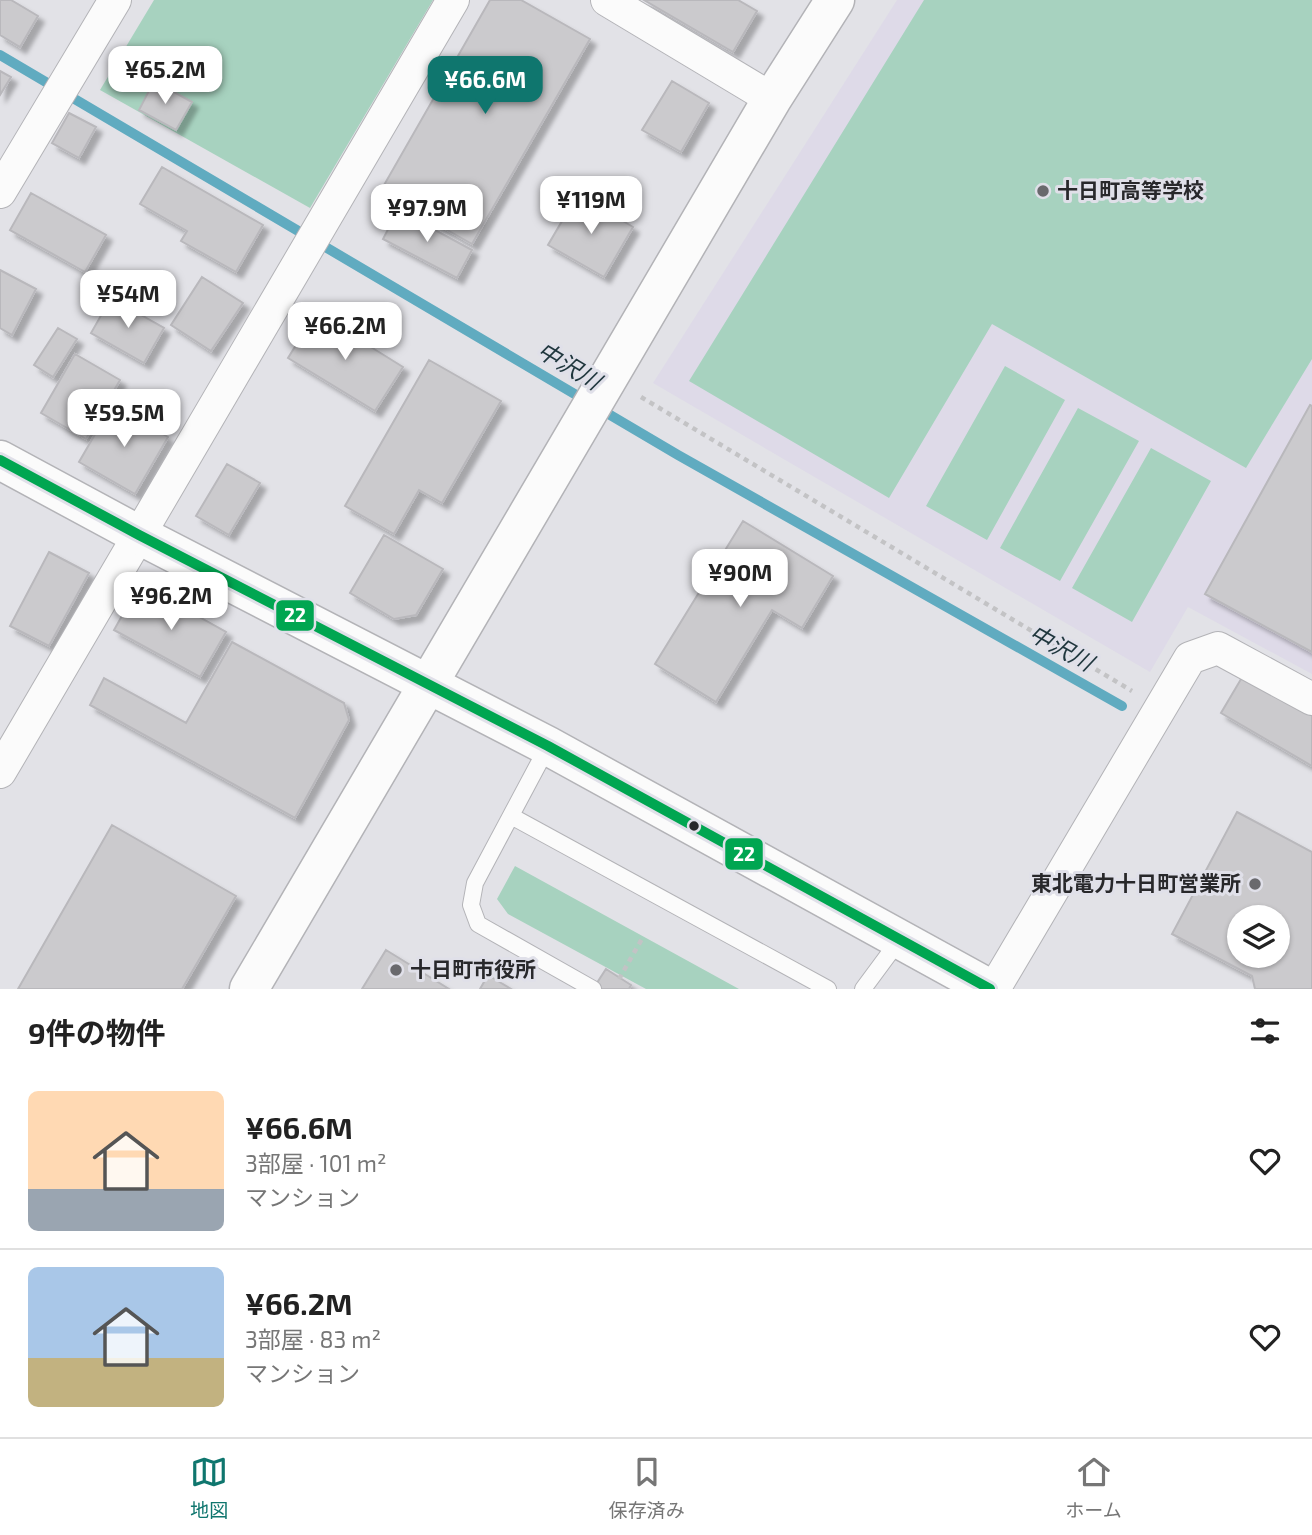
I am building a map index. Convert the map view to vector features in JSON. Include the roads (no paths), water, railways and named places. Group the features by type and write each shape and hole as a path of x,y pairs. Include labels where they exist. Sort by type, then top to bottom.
{"street":[{"path":"0,192 115,0"},
{"path":"0,772 453,0"},
{"path":"607,0 772,99"},
{"path":"249,989 607,377 772,99 835,0"},
{"path":"0,460 139,536 548,746 992,989 1190,658 1218,648 1312,699"}],"lane":[{"path":"548,746 475,883 471,905 478,924 593,989"},
{"path":"511,816 828,989"},
{"path":"863,989 900,939"}],"waterway":[{"name":"中沢川","path":"0,55 678,455 1122,706"}],"place":[{"name":"十日町高等学校","path":"1043,191"},
{"name":"東北電力十日町営業所","path":"1255,884"},
{"name":"十日町市役所","path":"396,970"}]}
